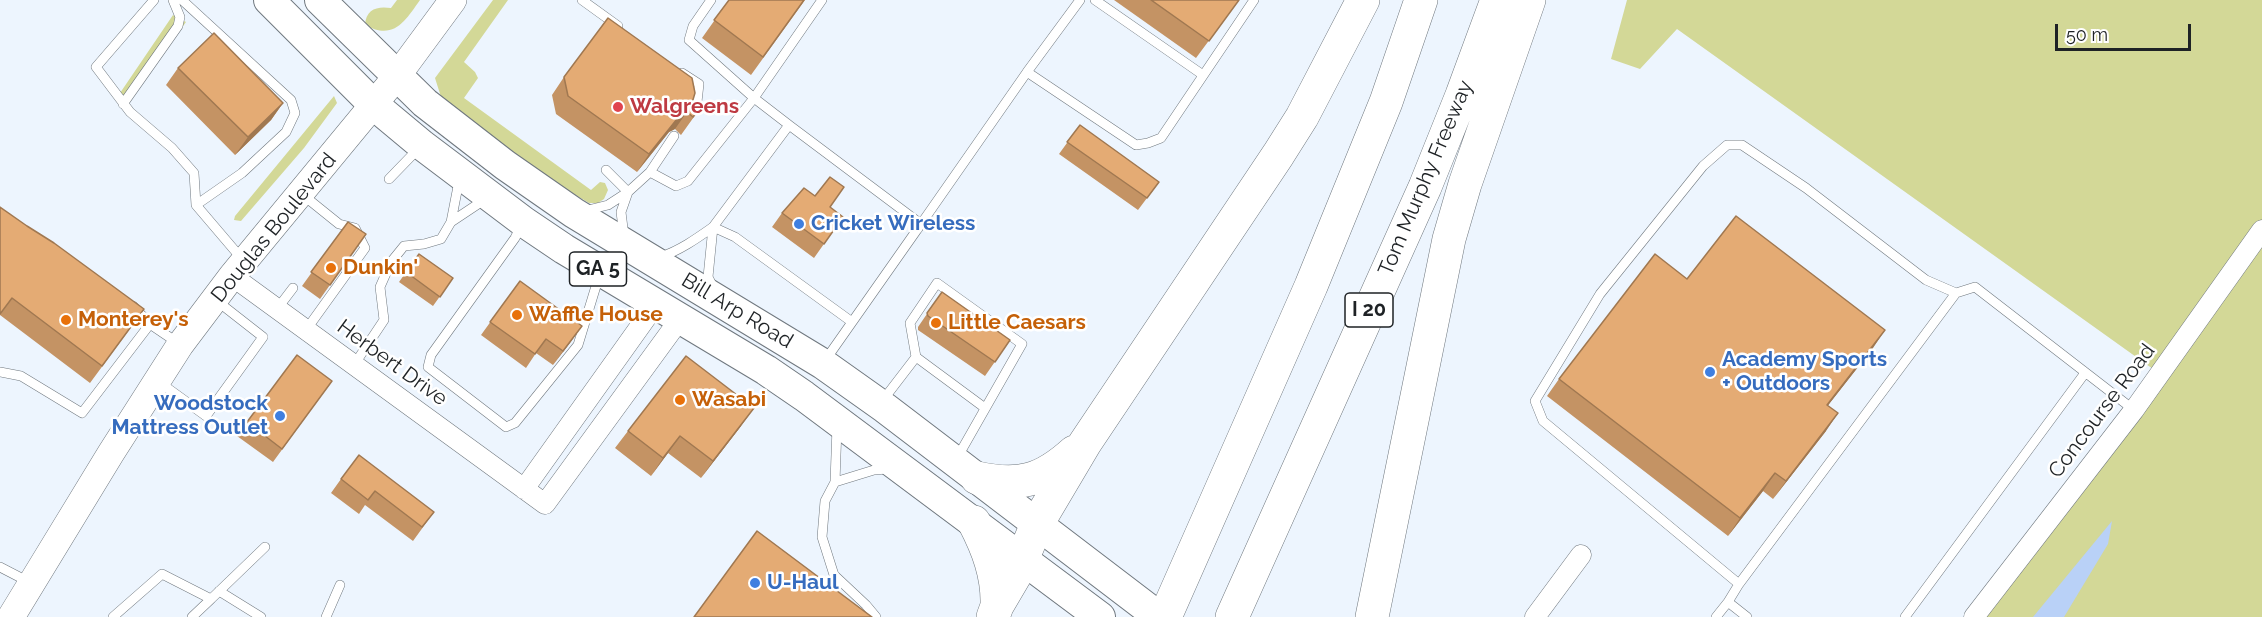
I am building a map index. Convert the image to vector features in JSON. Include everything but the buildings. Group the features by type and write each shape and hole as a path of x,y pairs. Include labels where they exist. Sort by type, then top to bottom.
{"highway":[{"path":"995,611 1023,559 1037,524 1085,443 1278,155 1364,0"},
{"path":"1165,617 1311,286 1386,102 1421,0"},
{"name":"Tom Murphy Freeway","path":"1232,617 1425,187 1497,0"},
{"path":"1372,617 1449,239 1465,184 1529,0"},
{"path":"966,470 1004,483 1034,479 1060,465 1085,443"},
{"path":"974,522 990,558 995,576 995,611"}],"main road":[{"name":"Bill Arp Road","path":"269,0 374,105 422,146 524,222 766,370 837,419 1096,614"},
{"name":"Bill Arp Road","path":"320,0 425,103 465,135 574,213 823,364 880,404 1159,617"},
{"name":"Douglas Boulevard","path":"11,617 180,345 238,269 397,76 453,0"}],"street":[{"name":"Concourse Road","path":"1974,617 2134,410 2262,230"},
{"name":"Herbert Drive","path":"238,269 278,309 545,504 668,312"},
{"path":"524,489 668,312"},
{"path":"1535,617 1581,555"}],"lane":[{"path":"154,0 96,67 123,104 172,148 194,173 196,206 238,269"},
{"path":"123,104 178,26 180,17 173,0"},
{"path":"182,0 291,100 295,113 286,132 242,173 196,206"},
{"path":"582,0 628,33"},
{"path":"711,0 693,26 689,40 754,98 921,224"},
{"path":"650,172 676,186 688,181 754,98 822,0"},
{"path":"823,364 1080,0"},
{"path":"1095,0 1203,75"},
{"path":"1027,72 1136,145 1148,143 1161,138 1254,0"},
{"path":"674,68 699,84 697,102 686,118"},
{"path":"628,192 621,212 624,236 641,253 672,253 713,227 789,125"},
{"path":"574,213 608,205 628,192 650,172 674,136"},
{"path":"1739,584 1543,421 1535,401 1600,294 1703,166 1727,145 1742,145 1806,188 1926,280 1956,293"},
{"path":"389,180 422,146"},
{"path":"606,170 628,192"},
{"path":"354,365 384,320 380,287 391,262 404,246 441,239 451,222 461,174"},
{"path":"302,193 339,224 355,228 366,249 306,330"},
{"path":"451,222 490,196"},
{"path":"355,228 360,218"},
{"path":"524,222 431,355 428,368 506,427 515,423 578,345 596,286 604,273"},
{"path":"713,227 735,237 852,321"},
{"path":"713,227 708,277 720,300"},
{"path":"880,404 915,357 910,323 937,283 1022,344 985,408 966,470"},
{"path":"1716,617 1956,293 1975,287 2134,410"},
{"path":"278,309 293,288"},
{"path":"157,381 206,416 263,337 215,299"},
{"path":"128,300 150,324 180,345"},
{"path":"0,372 21,376 82,413 150,324"},
{"path":"915,357 985,408"},
{"path":"1905,617 2085,373"},
{"path":"837,419 838,456 835,482 825,501 822,537 834,575 876,617"},
{"path":"835,482 874,470 903,468"},
{"path":"192,617 265,547"},
{"path":"0,567 31,584"},
{"path":"113,617 162,574 211,599"},
{"path":"326,617 340,585"},
{"path":"219,591 261,617"},
{"path":"1728,602 1748,617"}],"green space":[{"path":"397,0 420,0 404,21 391,30 384,31 365,25 370,12 377,8 391,8"},
{"path":"493,0 508,0 464,62 478,78 464,98 591,190 600,182 605,183 608,190 604,199 598,203 589,203 572,193 505,148 441,97 435,78"},
{"path":"1627,0 2262,0 2262,617 1974,617 2160,374 1677,29 1640,69 1611,59"},
{"path":"173,15 186,22 129,102 118,96"},
{"path":"334,96 337,103 304,148 241,221 234,220 235,216"}],"water":[{"path":"2112,521 2108,544 2064,617 2033,617"}],"place":[{"name":"Walgreens","path":"618,107"},
{"name":"Cricket Wireless","path":"799,224"},
{"name":"Dunkin'","path":"331,268"},
{"name":"Waffle House","path":"517,315"},
{"name":"Monterey's","path":"66,320"},
{"name":"Little Caesars","path":"936,323"},
{"name":"Academy Sports + Outdoors","path":"1710,372"},
{"name":"Wasabi","path":"680,400"},
{"name":"Woodstock Mattress Outlet","path":"280,416"},
{"name":"U-Haul","path":"755,583"}]}
